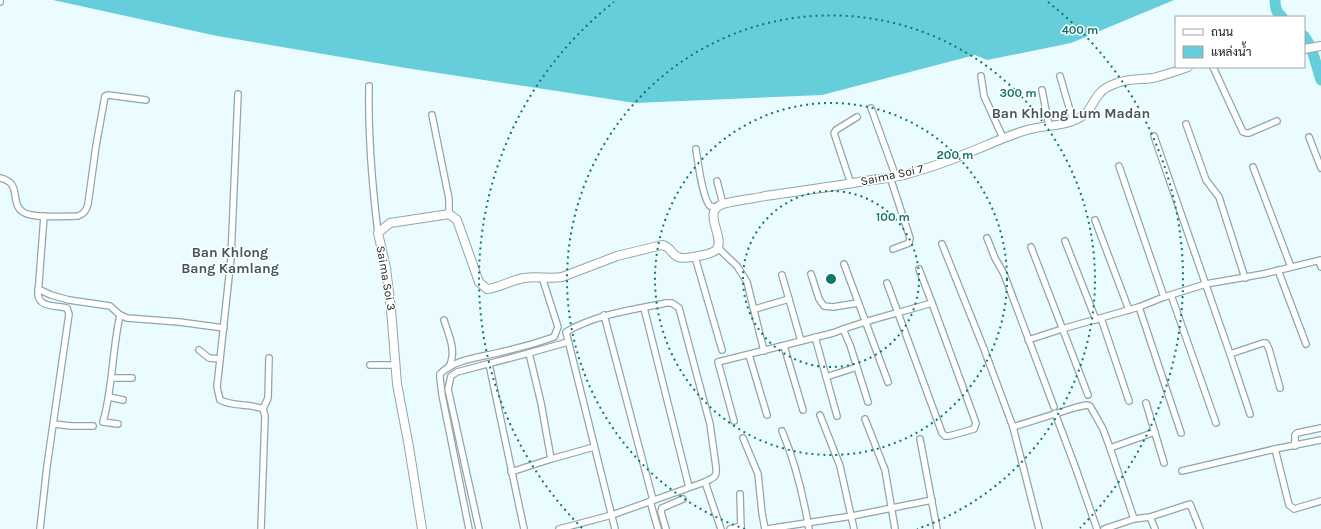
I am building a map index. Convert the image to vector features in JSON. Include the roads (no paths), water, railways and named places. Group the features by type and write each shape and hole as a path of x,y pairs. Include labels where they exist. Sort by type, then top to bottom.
{"street":[{"path":"1305,50 1318,46"},
{"name":"Saima Soi 7","path":"720,206 748,199 893,177 925,168 964,155 1028,129 1073,121 1092,107 1100,93 1106,88 1119,82 1152,78 1185,68"},
{"path":"1213,68 1243,132 1250,133 1277,121"},
{"path":"981,76 984,96 1003,138"},
{"path":"1060,76 1073,121"},
{"path":"369,86 372,166 378,232"},
{"path":"1042,90 1049,126"},
{"path":"238,94 231,258 217,387 220,400 225,403 256,406 263,409"},
{"path":"0,178 12,185 18,206 23,212 44,216 82,215 87,209 96,146 106,96 146,100"},
{"path":"871,108 893,177 910,238 909,243 893,249"},
{"path":"432,115 449,199 449,214 457,220 479,282 487,289 520,279 542,277 554,278 562,276 617,256 662,245 666,246 676,256 681,258 695,257 713,252 718,248 719,242 713,216 720,206 717,181"},
{"path":"850,184 834,134 836,130 856,117"},
{"path":"1186,124 1206,180 1219,199 1245,278"},
{"path":"1154,136 1250,414"},
{"path":"1309,137 1319,154 1321,168"},
{"path":"696,149 701,180 706,195 711,206 720,206"},
{"path":"1119,166 1164,297"},
{"path":"1253,167 1291,267"},
{"name":"Saima Soi 3","path":"422,529 397,384 386,268 378,232 390,223 449,214"},
{"path":"40,529 46,474 69,314 67,308 41,303 38,295 44,216"},
{"path":"1095,220 1129,310"},
{"path":"987,238 995,258 1004,274 1054,407"},
{"path":"1065,240 1099,319 1129,401"},
{"path":"942,244 1013,427 1039,529"},
{"path":"1030,247 1088,395"},
{"path":"718,248 741,272 748,286 755,309 764,351"},
{"path":"695,257 722,350"},
{"path":"1028,340 1140,307 1164,297 1206,284 1245,278 1320,260 1321,267"},
{"path":"844,264 888,382"},
{"path":"887,283 942,433 945,436 949,436 974,429 976,422 919,269"},
{"path":"1278,270 1306,344"},
{"path":"811,274 819,299 824,306 833,308 858,302"},
{"path":"782,275 801,341"},
{"path":"469,529 440,374 449,367 468,360 530,345 554,337 558,327 542,277"},
{"path":"38,289 51,295 69,300 110,306 120,315 133,319 170,321 224,328"},
{"path":"1171,295 1216,423"},
{"path":"755,309 789,299"},
{"path":"559,529 612,515 689,488 715,477 716,467 710,424 679,308 672,303 604,315 579,324 566,332 594,447 612,515 615,529"},
{"path":"734,421 718,362 784,346 932,303"},
{"path":"1140,307 1181,433"},
{"path":"644,308 689,488"},
{"path":"118,424 103,422 109,397 114,346 120,315"},
{"path":"604,315 658,529"},
{"path":"444,320 453,352 449,367"},
{"path":"843,329 850,345 868,402"},
{"path":"815,337 837,416"},
{"path":"479,529 448,389 450,376 457,372 568,342"},
{"path":"1230,354 1266,343 1280,388"},
{"path":"784,346 803,410"},
{"path":"199,350 209,358 220,360"},
{"path":"529,353 541,403 551,459"},
{"path":"750,355 767,415"},
{"path":"261,529 265,416 263,409 268,398 269,358"},
{"path":"370,365 395,364"},
{"path":"489,364 524,529"},
{"path":"826,377 857,367"},
{"path":"112,378 132,378"},
{"path":"109,397 123,400"},
{"path":"1146,403 1164,463"},
{"path":"1013,427 1055,413 1077,407 1087,405 1090,406 1103,429 1134,519"},
{"path":"1055,413 1097,529"},
{"path":"820,416 840,466 854,529"},
{"path":"865,419 885,470 896,529"},
{"path":"54,424 93,426"},
{"path":"1295,446 1295,435 1297,433 1321,428"},
{"path":"782,431 791,451 798,475 809,529"},
{"path":"1110,448 1155,432"},
{"path":"742,438 758,474 762,513 766,529 852,516 932,500"},
{"path":"920,439 938,529"},
{"path":"1182,471 1275,449 1321,440"},
{"path":"511,472 594,447"},
{"path":"1275,449 1291,508 1294,509 1321,501"},
{"path":"705,482 721,529"},
{"path":"730,529 741,528 740,494"},
{"path":"666,529 661,512 662,508 683,500"},
{"path":"1104,529 1134,519 1150,517 1190,504 1200,529"},
{"path":"1150,517 1155,529"}],"water":[{"path":"53,0 1174,0 1071,43 987,60 975,55 822,95 635,103 406,68 217,36"}],"waterway":[{"path":"1275,0 1276,9 1281,16"},
{"path":"1305,38 1311,47 1321,80"}],"district":[{"name":"Ban Khlong Lum Madan","path":"1071,113"},
{"name":"Ban Khlong Bang Kamlang","path":"230,260"}]}
